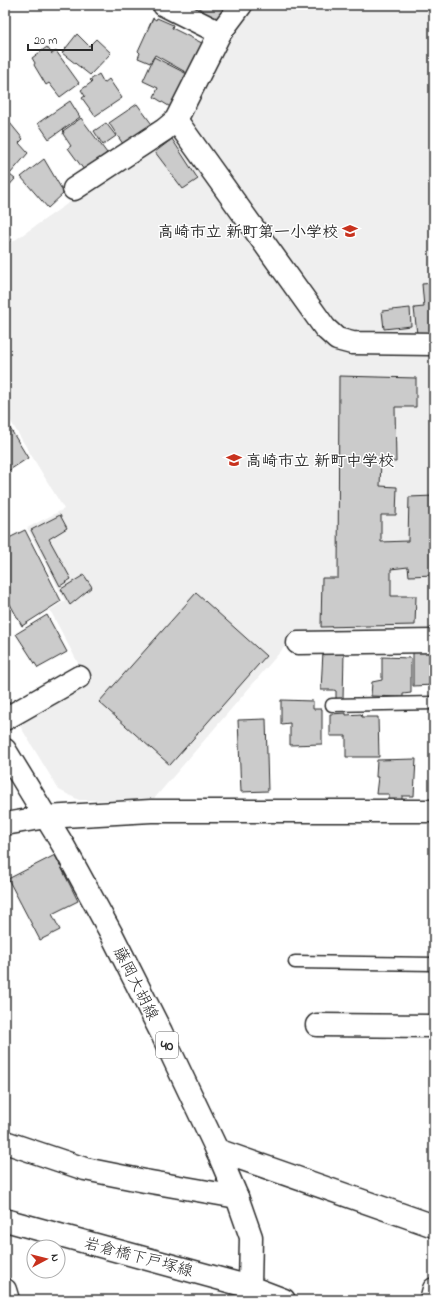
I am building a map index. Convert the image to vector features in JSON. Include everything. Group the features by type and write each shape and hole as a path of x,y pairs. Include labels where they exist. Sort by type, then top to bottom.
{"street":[{"path":"164,5 220,33"},
{"path":"74,189 164,130 176,120 220,33 241,5"},
{"path":"176,120 325,328 337,339 352,343 434,344"},
{"path":"298,643 434,641"},
{"path":"5,719 79,677"},
{"name":"藤岡大胡線","path":"5,750 78,871 111,933 161,1032 217,1150 237,1197 251,1237 250,1286"},
{"path":"5,824 46,817 151,811 434,811"},
{"path":"317,1025 434,1026"},
{"path":"5,1142 85,1169 237,1197"},
{"path":"217,1150 434,1226"},
{"name":"岩倉橋下戸塚線","path":"5,1220 250,1286"},
{"path":"250,1286 284,1300"},
{"path":"431,1300 434,1289"},
{"path":"5,1290 8,1300"}],"lane":[{"path":"332,705 434,703"},
{"path":"296,962 434,964"}],"shaded area":[{"name":"高崎市立 新町第一小学校","path":"245,5 434,5 434,337 341,336 192,127 190,106"},
{"name":"高崎市立 新町中学校","path":"175,129 323,332 434,349 434,637 293,637 153,800 79,800 59,790 17,721 88,682 50,610 65,601 27,528 64,509 5,412 5,247"}],"building":[{"path":"202,5 229,5 217,26 196,15"},
{"path":"153,18 156,20 157,18 173,25 172,28 204,44 189,74 155,55 150,63 138,58 140,53 138,51"},
{"path":"77,34 89,46 96,39 111,53 90,75 62,53"},
{"path":"47,47 52,54 56,51 79,83 60,97 49,83 46,85 34,65 35,63 32,58"},
{"path":"154,57 189,75 172,108 154,97 158,88 143,81"},
{"path":"99,74 104,83 109,79 122,98 95,116 82,98 85,96 81,90 92,82 90,80"},
{"path":"70,101 80,117 49,139 38,123"},
{"path":"137,104 154,127 125,147 109,123"},
{"path":"81,118 107,153 84,170 68,148 71,146 63,134 63,131"},
{"path":"10,123 23,139 19,143 28,153 10,174 5,170 5,128"},
{"path":"106,123 116,136 103,145 94,131"},
{"path":"172,139 198,179 183,189 155,152"},
{"path":"44,159 64,193 48,208 21,177"},
{"path":"5,171 15,179 5,190"},
{"path":"5,230 12,240 5,244"},
{"path":"434,283 434,332 417,334 414,308 424,307 422,284"},
{"path":"410,308 411,326 384,329 382,311"},
{"path":"339,376 416,378 416,407 395,407 396,462 381,461 380,486 397,487 396,515 381,515 381,542 408,541 409,497 434,496 434,575 409,576 408,567 391,569 391,596 416,596 415,625 321,627 322,578 338,578"},
{"path":"5,420 28,458 5,473"},
{"path":"60,515 67,528 49,539 71,579 60,586 31,530"},
{"path":"25,530 61,601 22,626 5,595 5,540"},
{"path":"84,575 92,587 70,605 61,589"},
{"path":"196,593 266,656 170,765 99,702"},
{"path":"47,615 67,652 38,668 16,634"},
{"path":"413,649 434,649 434,685 413,686"},
{"path":"323,651 344,652 343,700 336,700 336,691 334,690 321,690"},
{"path":"382,657 411,658 411,693 403,694 403,697 371,696 372,682 382,680"},
{"path":"281,700 313,701 313,709 322,709 322,744 290,745 290,723 281,724"},
{"path":"346,713 346,715 361,714 362,717 378,717 379,757 346,757 346,736 330,736 330,714"},
{"path":"266,719 268,791 241,792 238,720"},
{"path":"416,759 414,796 402,796 402,800 389,801 389,794 376,794 378,777 376,777 377,760"},
{"path":"55,855 78,901 52,914 60,930 40,940 8,879"}],"place":[{"name":"高崎市立 新町第一小学校","path":"350,231"},
{"name":"高崎市立 新町中学校","path":"234,460"}]}
